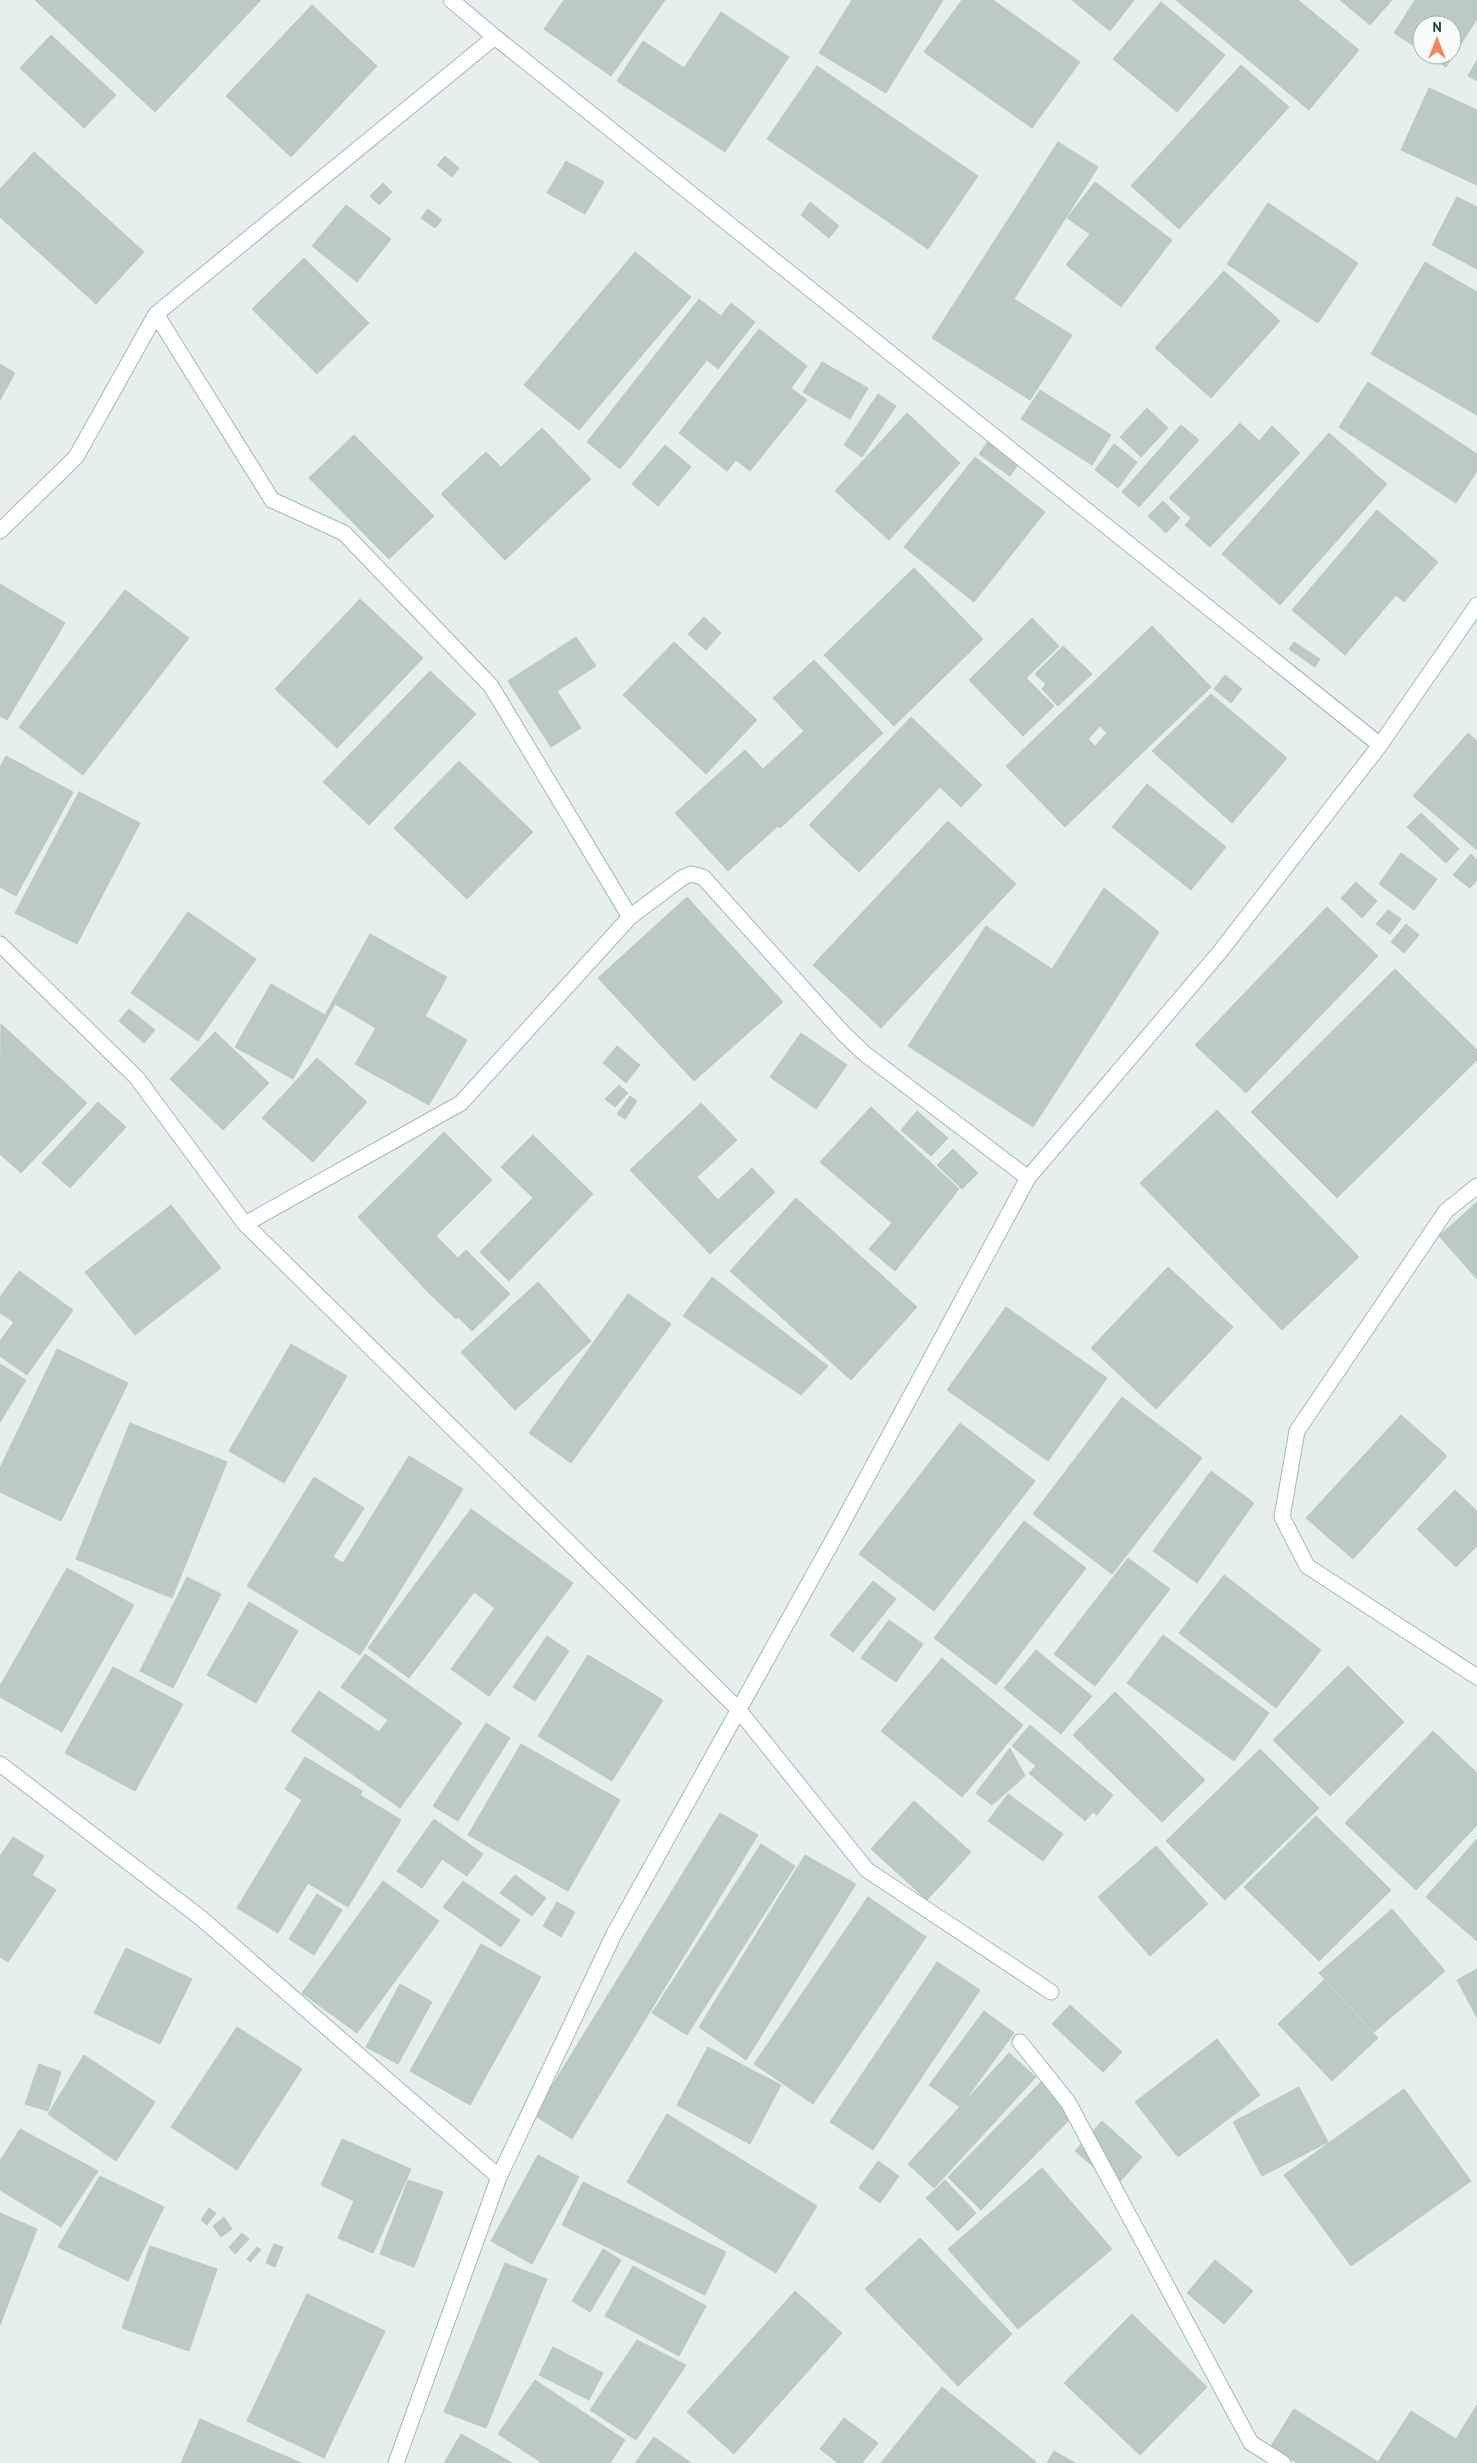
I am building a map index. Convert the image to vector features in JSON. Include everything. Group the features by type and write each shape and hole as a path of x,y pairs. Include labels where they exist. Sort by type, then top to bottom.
{"street":[{"path":"451,0 495,38 1380,745"},
{"path":"0,531 76,457 156,314 495,38"},
{"path":"156,314 272,500 344,533 491,686 630,917"},
{"path":"396,2463 499,2177 614,1934 838,1531 1028,1178 1219,953 1380,745 1477,606"},
{"path":"245,1224 462,1103 630,917 682,878 691,874 703,877 844,1034 865,1054 1028,1178"},
{"path":"0,944 137,1078 245,1224 738,1709 867,1870 1051,1992"},
{"path":"1477,1186 1446,1210 1296,1431 1282,1517 1307,1566 1477,1676"},
{"path":"0,1764 202,1918 499,2177"},
{"path":"1020,2042 1068,2102 1250,2443 1283,2463"}],"building":[{"path":"35,0 261,0 155,112"},
{"path":"564,0 665,0 611,76 544,29"},
{"path":"852,0 943,0 886,93 819,53"},
{"path":"962,0 993,0 1080,62 1032,128 924,52"},
{"path":"1072,0 1134,0 1110,31"},
{"path":"1176,0 1298,0 1359,50 1309,110"},
{"path":"1340,0 1392,0 1370,25"},
{"path":"1415,0 1477,0 1477,19 1462,42 1462,15 1412,15 1412,45 1394,33"},
{"path":"1161,2 1225,55 1177,112 1113,59"},
{"path":"312,5 377,66 291,157 226,96"},
{"path":"721,12 789,57 725,152 617,81 643,41 684,68"},
{"path":"51,35 116,95 84,128 20,68"},
{"path":"1477,60 1477,81 1468,76"},
{"path":"1241,65 1289,107 1179,229 1131,186"},
{"path":"817,66 978,176 928,249 767,139"},
{"path":"1429,88 1477,110 1477,185 1401,150"},
{"path":"1058,142 1098,167 1014,299 1072,335 1030,400 932,338"},
{"path":"34,152 144,252 96,304 0,217 0,189"},
{"path":"445,156 459,168 452,177 437,165"},
{"path":"566,161 604,182 585,214 547,193"},
{"path":"1095,182 1172,240 1121,307 1066,265 1090,234 1067,218"},
{"path":"383,183 392,192 379,205 370,196"},
{"path":"1457,197 1477,207 1477,269 1432,245"},
{"path":"810,202 839,226 829,238 801,215"},
{"path":"1268,203 1358,263 1318,323 1227,264"},
{"path":"346,205 391,239 357,282 312,246"},
{"path":"428,209 442,220 435,228 421,218"},
{"path":"635,252 691,297 579,430 524,385"},
{"path":"304,258 369,323 317,374 252,309"},
{"path":"1425,262 1477,292 1477,415 1371,354"},
{"path":"1224,271 1280,321 1211,398 1155,348"},
{"path":"699,299 721,316 731,303 755,322 718,369 707,360 620,469 587,442"},
{"path":"759,329 807,366 791,388 807,400 750,471 736,460 727,471 679,433"},
{"path":"822,362 868,388 850,419 803,392"},
{"path":"0,364 15,373 0,400"},
{"path":"1368,382 1477,454 1477,471 1456,503 1339,427"},
{"path":"1040,390 1111,435 1092,465 1021,419"},
{"path":"878,394 896,406 862,457 844,445"},
{"path":"1147,408 1168,428 1141,457 1120,437"},
{"path":"907,413 960,463 889,540 835,491"},
{"path":"1240,423 1259,441 1272,426 1300,453 1210,547 1185,525 1191,518 1169,498"},
{"path":"1181,425 1199,440 1139,507 1122,492"},
{"path":"542,428 591,479 505,560 441,494 486,452 501,467"},
{"path":"1329,433 1387,484 1280,605 1222,554"},
{"path":"354,435 434,516 389,559 309,478"},
{"path":"989,440 1020,462 1010,476 979,454"},
{"path":"1114,444 1137,462 1118,488 1095,470"},
{"path":"665,445 691,467 658,506 632,484"},
{"path":"975,457 1045,512 974,602 904,547"},
{"path":"1163,501 1180,518 1166,533 1148,516"},
{"path":"1377,510 1438,562 1404,602 1396,595 1345,655 1292,610"},
{"path":"914,568 983,639 894,726 824,655"},
{"path":"0,584 65,623 7,720 0,716"},
{"path":"125,590 189,638 83,775 19,727"},
{"path":"360,599 423,658 337,748 275,689"},
{"path":"704,617 721,633 706,650 688,634"},
{"path":"1032,618 1059,646 1026,678 1054,706 1023,736 969,680"},
{"path":"1152,626 1211,687 1065,827 1006,766","holes":["1100,726 1107,733 1095,746 1088,739"]},
{"path":"576,637 596,666 557,691 581,728 551,747 508,681"},
{"path":"674,642 757,720 706,774 623,695"},
{"path":"1294,642 1320,659 1315,667 1289,649"},
{"path":"1063,646 1092,674 1058,706 1042,689 1046,684 1035,674"},
{"path":"814,660 883,733 780,828 778,826 728,871 675,813 745,750 763,769 804,731 773,698"},
{"path":"430,671 476,714 369,825 323,782"},
{"path":"1225,675 1242,689 1231,703 1214,689"},
{"path":"1211,694 1287,758 1232,823 1152,751"},
{"path":"911,717 982,785 961,807 940,787 859,872 809,825"},
{"path":"1468,733 1477,741 1477,850 1413,796"},
{"path":"6,756 73,792 16,896 0,887 0,767"},
{"path":"459,761 533,832 467,899 394,828"},
{"path":"1147,784 1226,847 1191,890 1112,827"},
{"path":"79,792 140,823 77,944 15,913"},
{"path":"1421,813 1459,849 1446,863 1407,827"},
{"path":"948,821 1016,884 881,1028 813,965"},
{"path":"1401,853 1437,879 1414,910 1379,884"},
{"path":"1471,854 1477,860 1477,880 1470,888 1453,875"},
{"path":"1356,882 1377,901 1362,918 1341,898"},
{"path":"1104,888 1159,932 1033,1127 908,1046 986,926 1052,969"},
{"path":"687,897 783,1002 694,1081 598,978"},
{"path":"1327,907 1378,956 1246,1093 1195,1045"},
{"path":"1388,910 1401,919 1390,934 1376,924"},
{"path":"188,912 256,959 198,1041 131,993"},
{"path":"1406,924 1419,935 1404,953 1391,942"},
{"path":"370,934 447,977 425,1016 467,1040 429,1105 355,1064 376,1028 335,1004 293,1079 235,1047 271,984 325,1015"},
{"path":"1395,969 1477,1050 1477,1060 1337,1198 1251,1112"},
{"path":"129,1009 155,1030 144,1043 119,1021"},
{"path":"1,1024 87,1103 21,1173 0,1154"},
{"path":"215,1032 269,1083 223,1130 170,1079"},
{"path":"801,1033 847,1065 816,1109 770,1077"},
{"path":"617,1046 640,1065 626,1083 603,1063"},
{"path":"317,1058 367,1102 313,1162 262,1118"},
{"path":"619,1085 628,1093 615,1107 605,1099"},
{"path":"630,1096 637,1101 625,1119 617,1114"},
{"path":"98,1102 126,1127 70,1188 42,1163"},
{"path":"701,1103 737,1140 697,1177 718,1200 752,1168 775,1192 710,1254 630,1170"},
{"path":"871,1107 959,1189 895,1271 869,1249 892,1223 820,1162"},
{"path":"1217,1110 1359,1257 1282,1330 1140,1183"},
{"path":"917,1111 948,1138 931,1156 901,1130"},
{"path":"444,1132 492,1180 436,1236 458,1258 466,1250 510,1294 472,1331 458,1317 456,1319 428,1292 358,1217"},
{"path":"533,1135 593,1194 509,1281 480,1252 533,1198 501,1167"},
{"path":"953,1149 978,1173 962,1189 937,1165"},
{"path":"796,1198 917,1307 851,1380 730,1271"},
{"path":"1477,1202 1477,1279 1439,1236"},
{"path":"171,1205 221,1268 135,1335 85,1272"},
{"path":"1168,1267 1233,1327 1156,1409 1091,1348"},
{"path":"19,1271 73,1310 27,1375 0,1356 0,1341 14,1322 0,1313 0,1297"},
{"path":"712,1277 828,1366 801,1395 683,1316"},
{"path":"538,1282 591,1341 515,1410 461,1352"},
{"path":"628,1294 671,1324 571,1463 529,1433"},
{"path":"1006,1307 1107,1378 1048,1461 947,1390"},
{"path":"291,1344 347,1376 284,1483 229,1451"},
{"path":"57,1349 128,1383 61,1521 0,1492 0,1468"},
{"path":"0,1364 26,1380 0,1422"},
{"path":"1122,1397 1202,1458 1112,1574 1033,1514"},
{"path":"1401,1415 1447,1456 1353,1559 1306,1518"},
{"path":"130,1423 227,1462 172,1598 76,1559"},
{"path":"960,1423 1035,1481 934,1611 859,1554"},
{"path":"409,1456 463,1489 360,1655 247,1586 314,1477 364,1508 333,1557 343,1563"},
{"path":"1211,1471 1254,1503 1197,1583 1153,1551"},
{"path":"1455,1490 1477,1511 1477,1546 1456,1567 1417,1529"},
{"path":"471,1509 573,1583 489,1696 451,1669 495,1608 474,1592 409,1678 368,1648"},
{"path":"1024,1521 1086,1568 996,1685 934,1638"},
{"path":"1128,1558 1170,1589 1095,1686 1054,1654"},
{"path":"67,1568 134,1605 62,1732 0,1697 0,1686"},
{"path":"1224,1575 1321,1650 1276,1708 1179,1633"},
{"path":"187,1577 221,1594 173,1688 140,1671"},
{"path":"873,1581 896,1599 853,1652 830,1635"},
{"path":"249,1602 298,1631 256,1703 207,1675"},
{"path":"889,1620 923,1644 896,1682 861,1658"},
{"path":"1163,1635 1269,1713 1234,1761 1127,1683"},
{"path":"547,1636 569,1651 535,1701 513,1687"},
{"path":"1036,1650 1092,1696 1061,1734 1004,1688"},
{"path":"365,1654 462,1723 400,1808 291,1731 319,1691 379,1732 388,1720 341,1687"},
{"path":"588,1655 663,1700 612,1781 538,1736"},
{"path":"942,1658 1023,1725 962,1797 881,1731"},
{"path":"1348,1666 1404,1722 1330,1796 1273,1740"},
{"path":"113,1667 183,1704 135,1791 65,1753"},
{"path":"1115,1692 1205,1780 1162,1822 1073,1735"},
{"path":"486,1723 510,1738 458,1821 433,1806"},
{"path":"1030,1725 1113,1795 1097,1815 1093,1812 1085,1821 1029,1773 1036,1766 1012,1746"},
{"path":"1433,1731 1477,1773 1477,1825 1416,1890 1345,1823"},
{"path":"521,1744 620,1800 568,1891 468,1835"},
{"path":"1010,1748 1025,1776 992,1805 976,1793"},
{"path":"1260,1749 1319,1808 1225,1900 1166,1841"},
{"path":"305,1757 362,1791 360,1795 401,1820 348,1907 308,1883 278,1933 237,1908 302,1800 285,1789"},
{"path":"1008,1794 1063,1834 1043,1861 988,1821"},
{"path":"914,1801 971,1852 927,1900 871,1849"},
{"path":"720,1813 758,1835 572,2139 534,2115"},
{"path":"1316,1816 1391,1890 1319,1961 1244,1887"},
{"path":"434,1819 483,1854 467,1876 442,1859 422,1888 397,1871"},
{"path":"13,1837 44,1856 32,1875 56,1890 8,1962 0,1957 0,1856"},
{"path":"1477,1839 1477,1941 1426,1897"},
{"path":"761,1844 795,1866 687,2035 652,2013"},
{"path":"1156,1846 1208,1904 1150,1956 1098,1897"},
{"path":"805,1855 856,1884 746,2060 699,2027"},
{"path":"515,1875 546,1898 532,1916 500,1893"},
{"path":"383,1881 439,1921 357,2033 302,1993"},
{"path":"463,1881 520,1920 501,1947 443,1907"},
{"path":"317,1894 342,1910 314,1955 289,1939"},
{"path":"868,1897 926,1937 813,2104 754,2064"},
{"path":"557,1902 575,1912 561,1937 543,1926"},
{"path":"1392,1909 1445,1971 1374,2032 1319,1973"},
{"path":"481,1944 541,1977 470,2105 410,2071"},
{"path":"126,1948 192,1979 160,2044 94,2013"},
{"path":"937,1962 980,1990 873,2150 830,2122"},
{"path":"1477,1969 1477,2018 1457,1980"},
{"path":"1324,1980 1378,2038 1332,2081 1278,2024"},
{"path":"400,1984 432,2002 398,2064 366,2047"},
{"path":"1070,2005 1122,2052 1103,2072 1052,2024"},
{"path":"984,2011 1014,2033 960,2107 929,2085"},
{"path":"237,2027 302,2069 237,2170 171,2127"},
{"path":"1217,2039 1260,2095 1178,2157 1135,2102"},
{"path":"708,2047 781,2085 750,2144 677,2105"},
{"path":"1009,2053 1036,2077 934,2188 908,2164"},
{"path":"84,2055 155,2102 116,2161 48,2114"},
{"path":"39,2064 61,2072 48,2111 25,2104"},
{"path":"1042,2081 1075,2114 981,2210 948,2177"},
{"path":"1299,2087 1328,2142 1262,2176 1233,2122"},
{"path":"1404,2089 1471,2181 1351,2266 1284,2175"},
{"path":"667,2114 817,2206 776,2273 627,2182"},
{"path":"1102,2121 1142,2157 1116,2186 1075,2151"},
{"path":"20,2129 98,2171 61,2227 0,2190 0,2161"},
{"path":"342,2139 411,2169 373,2253 338,2238 354,2201 321,2185"},
{"path":"538,2155 579,2177 532,2264 491,2241"},
{"path":"878,2161 899,2176 880,2203 859,2188"},
{"path":"1042,2168 1112,2249 1018,2329 948,2249"},
{"path":"100,2176 164,2207 128,2281 58,2247"},
{"path":"408,2180 443,2192 414,2267 380,2254"},
{"path":"945,2180 976,2213 958,2231 926,2198"},
{"path":"583,2182 726,2252 705,2295 562,2225"},
{"path":"209,2208 216,2213 207,2225 201,2220"},
{"path":"0,2213 37,2229 0,2325"},
{"path":"224,2217 232,2229 221,2237 213,2226"},
{"path":"242,2233 249,2239 235,2254 229,2247"},
{"path":"920,2238 1012,2334 958,2386 865,2289"},
{"path":"274,2244 283,2247 275,2267 266,2263"},
{"path":"150,2246 217,2269 189,2351 122,2328"},
{"path":"257,2247 261,2250 250,2262 247,2259"},
{"path":"603,2249 621,2260 590,2312 572,2301"},
{"path":"1215,2260 1253,2291 1224,2324 1187,2293"},
{"path":"505,2263 547,2279 486,2428 444,2412"},
{"path":"633,2266 706,2306 679,2356 605,2316"},
{"path":"795,2291 842,2333 734,2454 687,2412"},
{"path":"307,2294 385,2331 324,2458 247,2421"},
{"path":"1132,2314 1207,2387 1140,2455 1064,2383"},
{"path":"637,2340 686,2365 636,2440 590,2410"},
{"path":"553,2347 603,2373 589,2400 539,2375"},
{"path":"535,2380 625,2440 610,2463 542,2463 498,2434"},
{"path":"942,2387 1036,2462 881,2463"},
{"path":"1477,2405 1477,2463 1297,2463 1271,2446 1294,2409 1378,2462 1411,2411 1456,2439"},
{"path":"844,2418 878,2443 862,2463 838,2463 820,2449"},
{"path":"200,2419 301,2463 181,2463"},
{"path":"461,2434 512,2463 444,2463"},
{"path":"654,2437 691,2463 635,2463"},
{"path":"1054,2451 1075,2463 1047,2463"}]}
